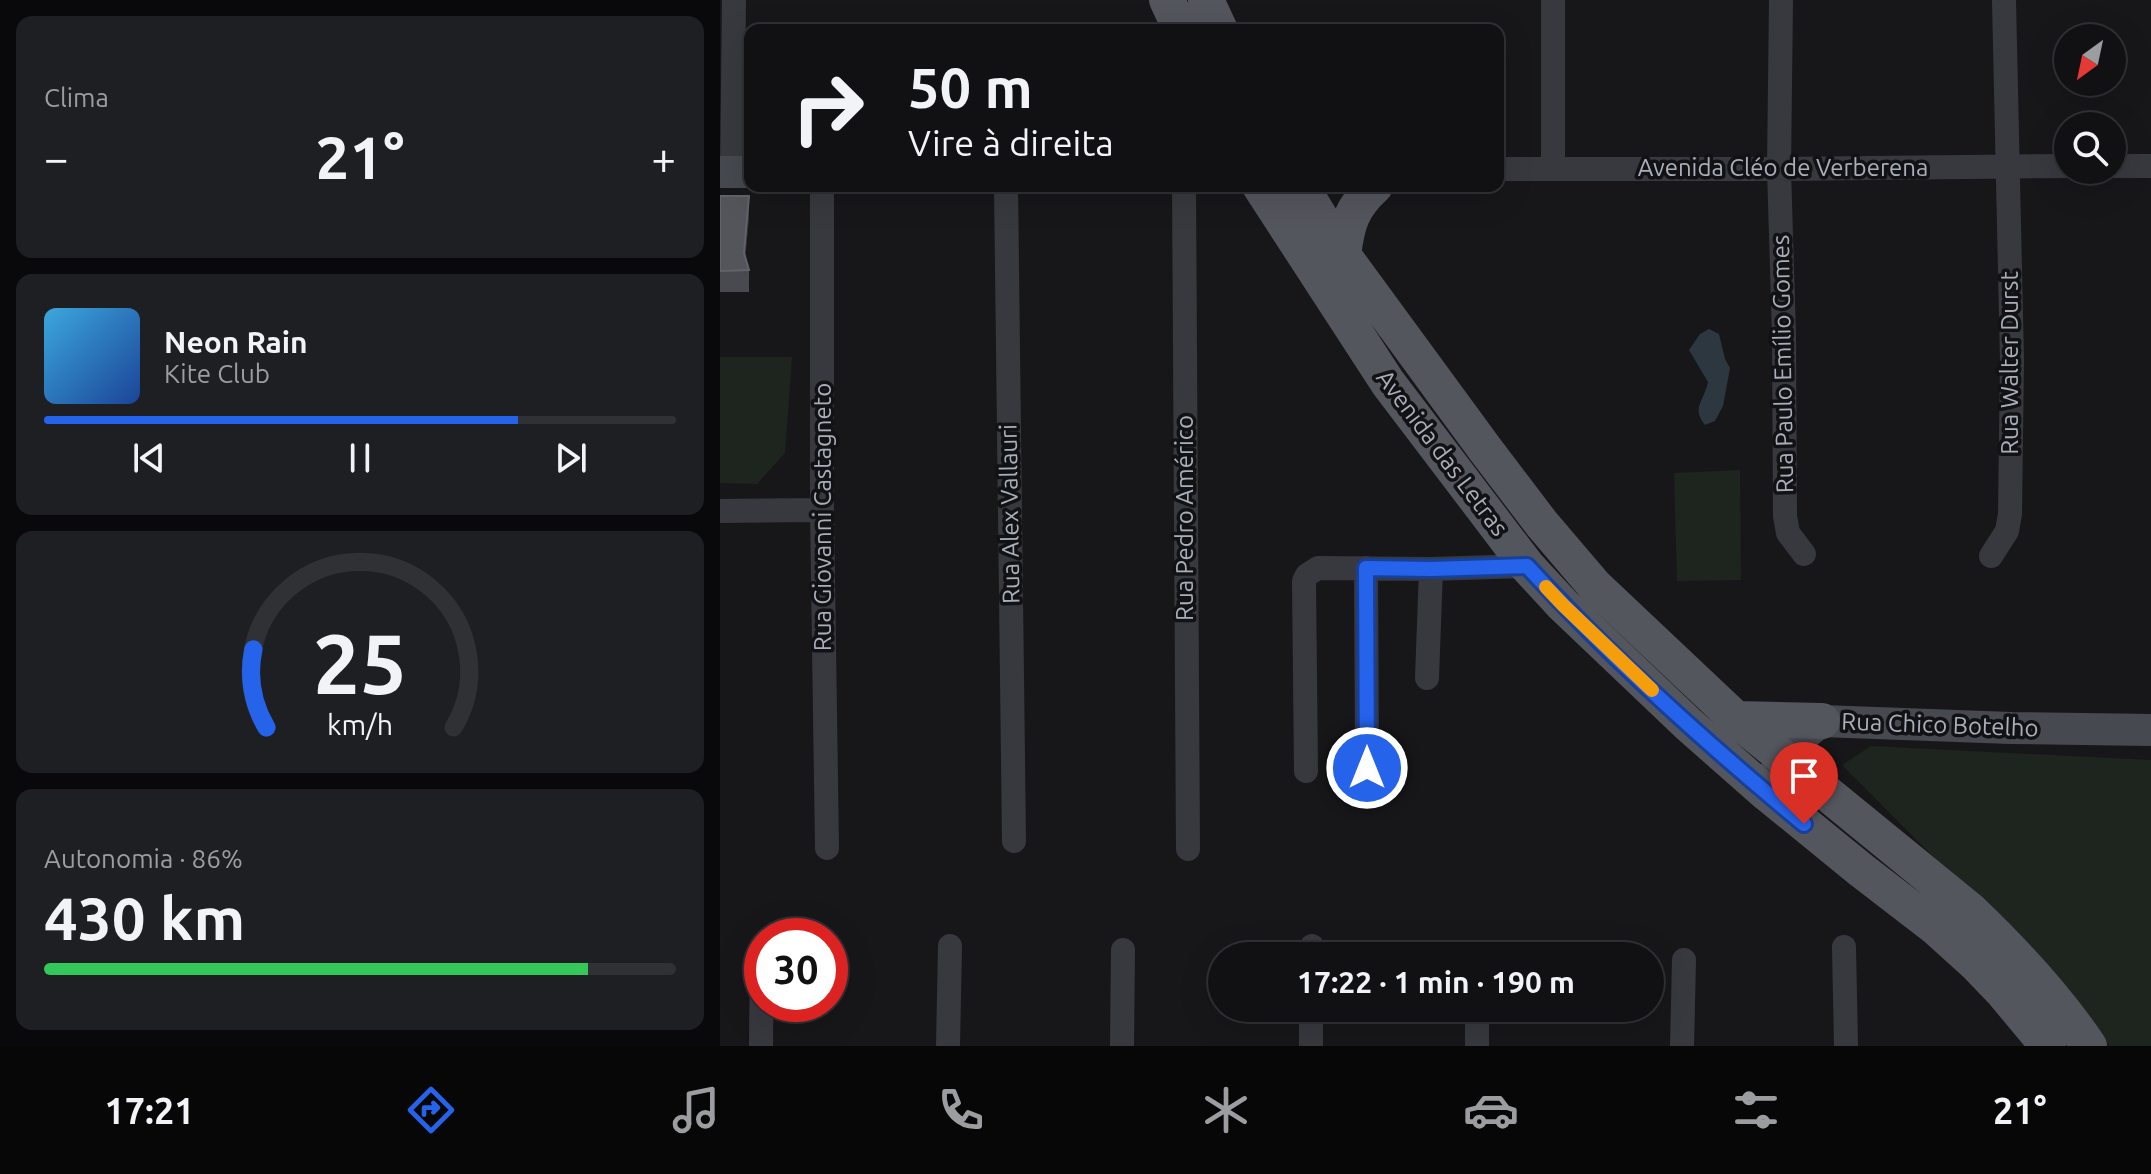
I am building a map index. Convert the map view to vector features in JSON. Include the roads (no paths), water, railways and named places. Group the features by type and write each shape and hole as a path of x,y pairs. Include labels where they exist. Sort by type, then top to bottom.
{"main road":[{"path":"1167,0 1178,24"},
{"path":"1206,0 1217,24"},
{"name":"Avenida das Letras","path":"1264,192 1388,383 1527,566 1563,605 1688,724 1764,791 1956,946 2002,991 2048,1046"},
{"name":"Avenida das Letras","path":"1305,192 1343,255 1485,449 1585,575 1736,719 1971,911 2053,996 2089,1046"},
{"path":"1343,255 1351,214 1368,192"},
{"path":"1333,301 1357,322 1368,324 1373,321 1377,311 1365,285"},
{"path":"1736,719 1822,721"},
{"name":"Rua Chico Botelho","path":"1764,791 1783,757 1798,739 1822,721 2151,730"}],"street":[{"path":"734,0 734,172"},
{"path":"1553,0 1553,169"},
{"name":"Rua Paulo Emílio Gomes","path":"1781,0 1779,169 1785,516 1788,533 1804,554"},
{"name":"Rua Walter Durst","path":"1991,556 2007,531 2010,514 2012,360 2004,0"},
{"name":"Avenida Cléo de Verberena","path":"1504,169 2054,166"},
{"path":"2126,166 2151,166"},
{"name":"Rua Giovanni Castagneto","path":"822,192 822,510 827,848"},
{"name":"Rua Alex Vallauri","path":"1006,192 1014,841"},
{"name":"Rua Pedro Américo","path":"1184,192 1188,849"},
{"path":"720,511 822,510"},
{"path":"1306,771 1304,581 1307,575 1318,568 1527,566"},
{"path":"1366,568 1367,768"},
{"path":"1427,678 1431,569"},
{"path":"948,1046 950,946"},
{"path":"1844,947 1846,1046"},
{"path":"1122,1046 1123,950"},
{"path":"1682,1046 1684,960"},
{"path":"761,1022 761,1046"},
{"path":"1311,1022 1311,1046"},
{"path":"1477,1022 1477,1046"}]}
